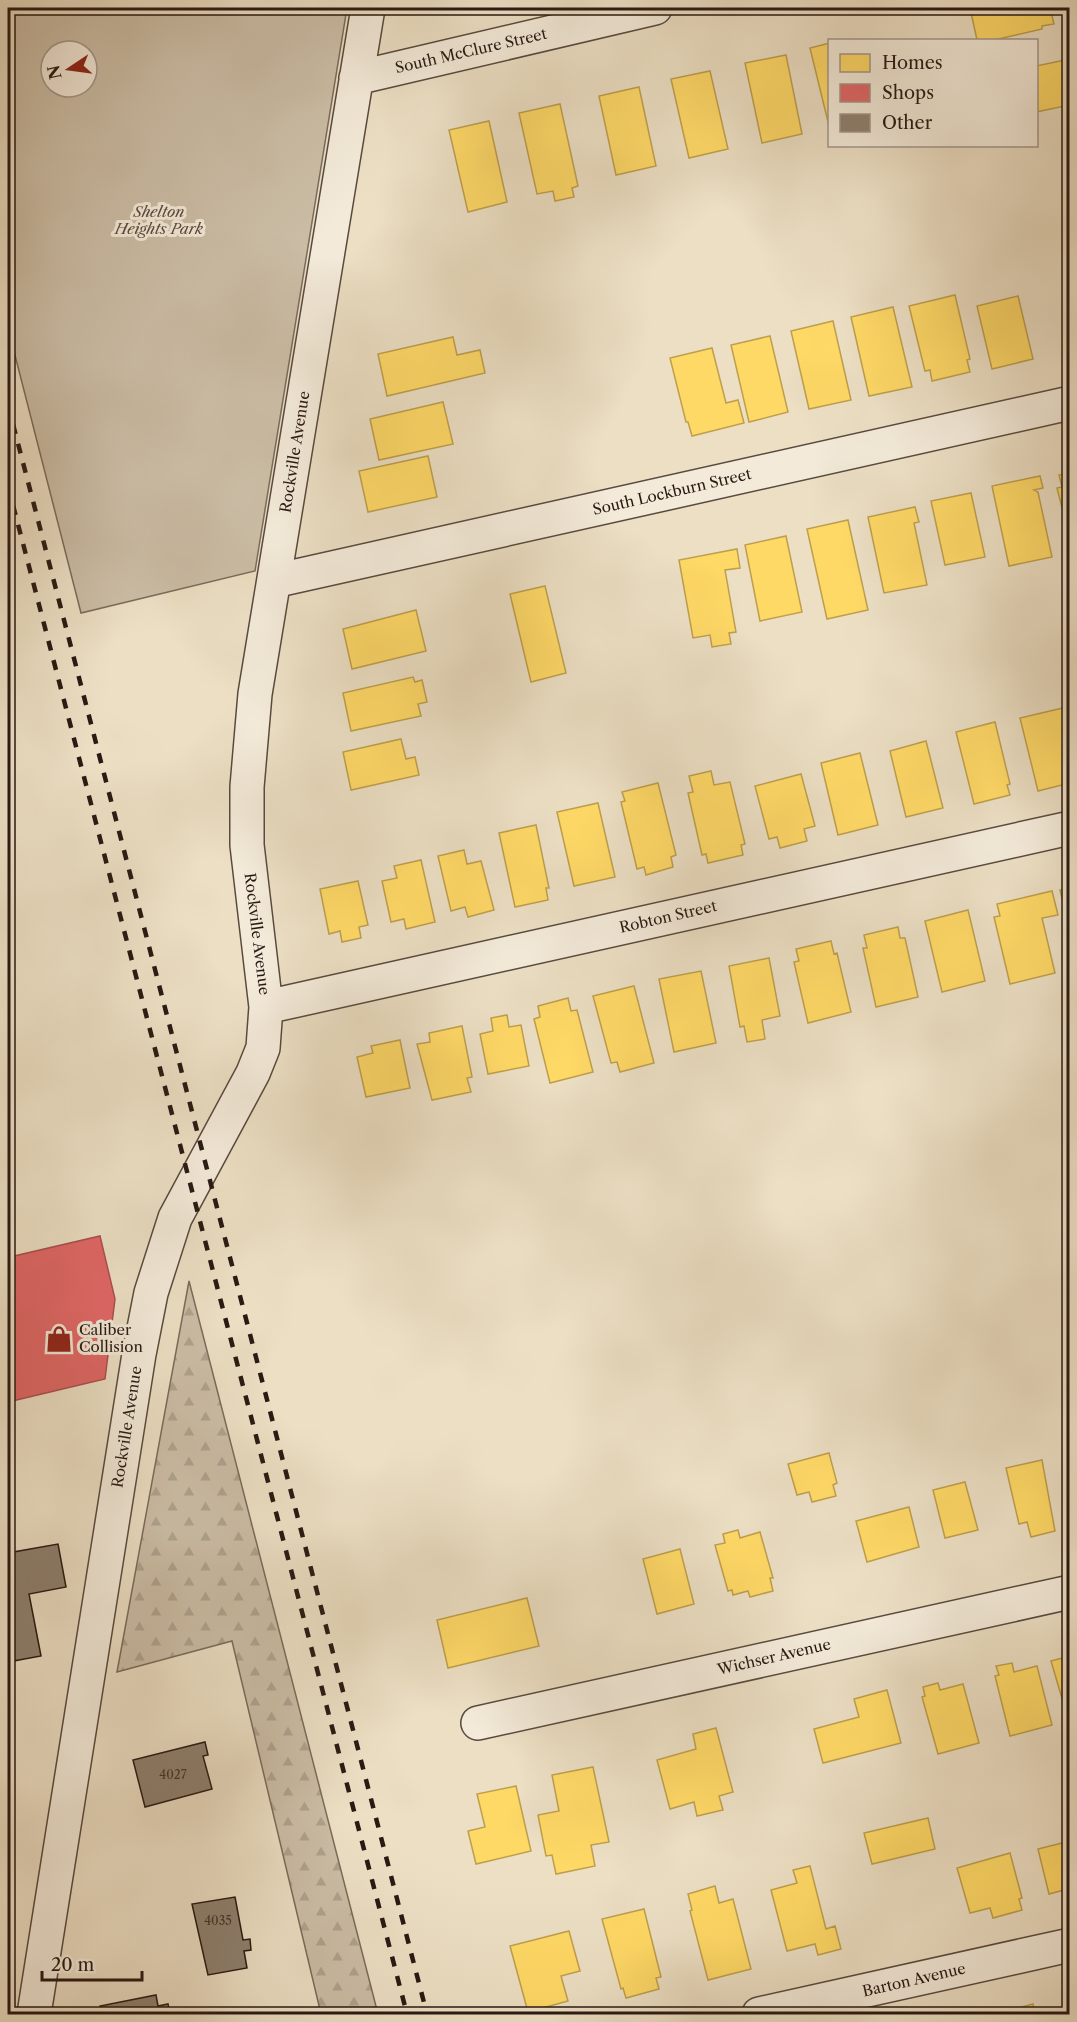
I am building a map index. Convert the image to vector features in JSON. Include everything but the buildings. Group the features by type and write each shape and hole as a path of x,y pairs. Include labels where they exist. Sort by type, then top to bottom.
{"street":[{"name":"Rockville Avenue","path":"34,2014 137,1366 151,1293 164,1248 182,1204 260,1057 264,1040 266,1006 247,845 246,797 255,694 368,8"},
{"name":"South McClure Street","path":"356,78 655,8"},
{"name":"South Lockburn Street","path":"274,581 1070,403"},
{"name":"Robton Street","path":"266,1006 1070,828"},
{"name":"Wichser Avenue","path":"477,1723 1070,1592"},
{"name":"Barton Avenue","path":"759,2014 1070,1946"}],"green space":[{"name":"Shelton Heights Park","path":"8,8 347,8 255,571 81,613 8,328"},
{"path":"189,1281 378,2014 321,2014 232,1641 117,1672"}],"railway":[{"path":"8,405 427,2014"},
{"path":"8,486 407,2014"}],"place":[{"name":"Caliber Collision","path":"59,1339"}]}
